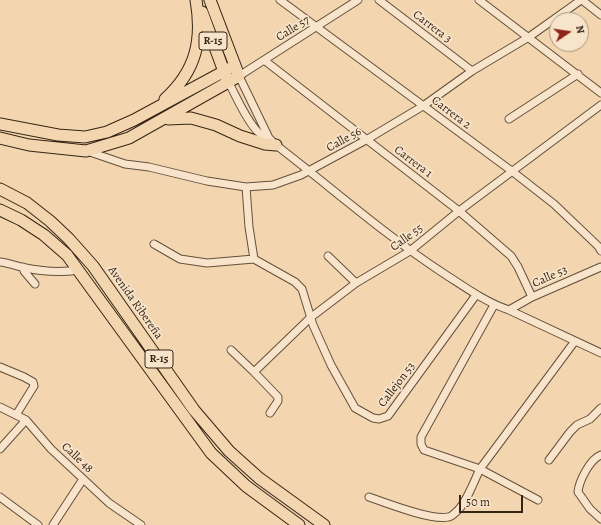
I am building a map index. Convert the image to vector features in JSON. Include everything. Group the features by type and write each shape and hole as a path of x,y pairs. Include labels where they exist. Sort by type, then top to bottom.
{"main road":[{"name":"R-15","path":"197,0 229,83"},
{"path":"152,110 173,92 183,80 190,68 195,55 199,33 197,0"},
{"name":"R-15","path":"210,0 239,76"},
{"name":"R-15","path":"0,124 58,135 85,137 107,132 152,110 234,66"},
{"path":"0,138 29,145 86,151 129,138 239,76"},
{"path":"163,119 191,118 216,125 240,136 265,144 273,141"},
{"name":"Avenida Ribereña","path":"0,189 26,203 50,221 69,239 93,266 194,410 229,451 259,478 324,525"},
{"name":"R-15","path":"0,210 21,220 44,235 67,255 211,454 246,486 299,525"}],"street":[{"name":"Carrera 2","path":"280,0 554,204 598,246 601,251"},
{"name":"Calle 57","path":"239,76 358,0"},
{"name":"Carrera 3","path":"380,0 472,70"},
{"path":"479,0 601,93"},
{"name":"Calle 56","path":"86,151 125,164 149,167 200,180 246,188 273,185 310,171 423,106 472,70 529,37 581,0"},
{"path":"581,0 601,15"},
{"name":"Carrera 1","path":"264,60 459,212 511,256 518,267 532,298"},
{"path":"510,119 578,74"},
{"path":"239,76 273,141"},
{"path":"229,83 248,118 257,131 273,141 410,251 476,295 494,305 509,310 601,353"},
{"name":"Calle 55","path":"254,372 310,318 356,283 410,251 459,212 601,105"},
{"path":"154,244 180,258 207,263 254,259 249,227 246,188"},
{"path":"328,256 356,283"},
{"name":"Callejon 53","path":"254,259 299,285 305,296 310,318 331,365 355,408 373,418 379,419 388,416 476,295"},
{"path":"0,262 59,272 78,270"},
{"path":"23,267 25,273 35,284"},
{"name":"Calle 53","path":"509,310 601,267"},
{"path":"494,305 421,437 421,444 424,450 480,469 538,500"},
{"path":"369,497 411,512 435,517 448,517 457,512 480,469 575,341"},
{"path":"231,350 278,397 278,401 270,413"},
{"path":"0,367 33,382 34,386 16,415"},
{"name":"Calle 48","path":"0,407 26,420 51,449 109,503 141,525"},
{"path":"549,460 577,425 590,419 601,408"},
{"path":"0,449 26,420"},
{"path":"601,454 592,462 579,484 578,492 590,509 601,519"},
{"path":"53,525 83,479"},
{"path":"0,497 38,525"}]}
